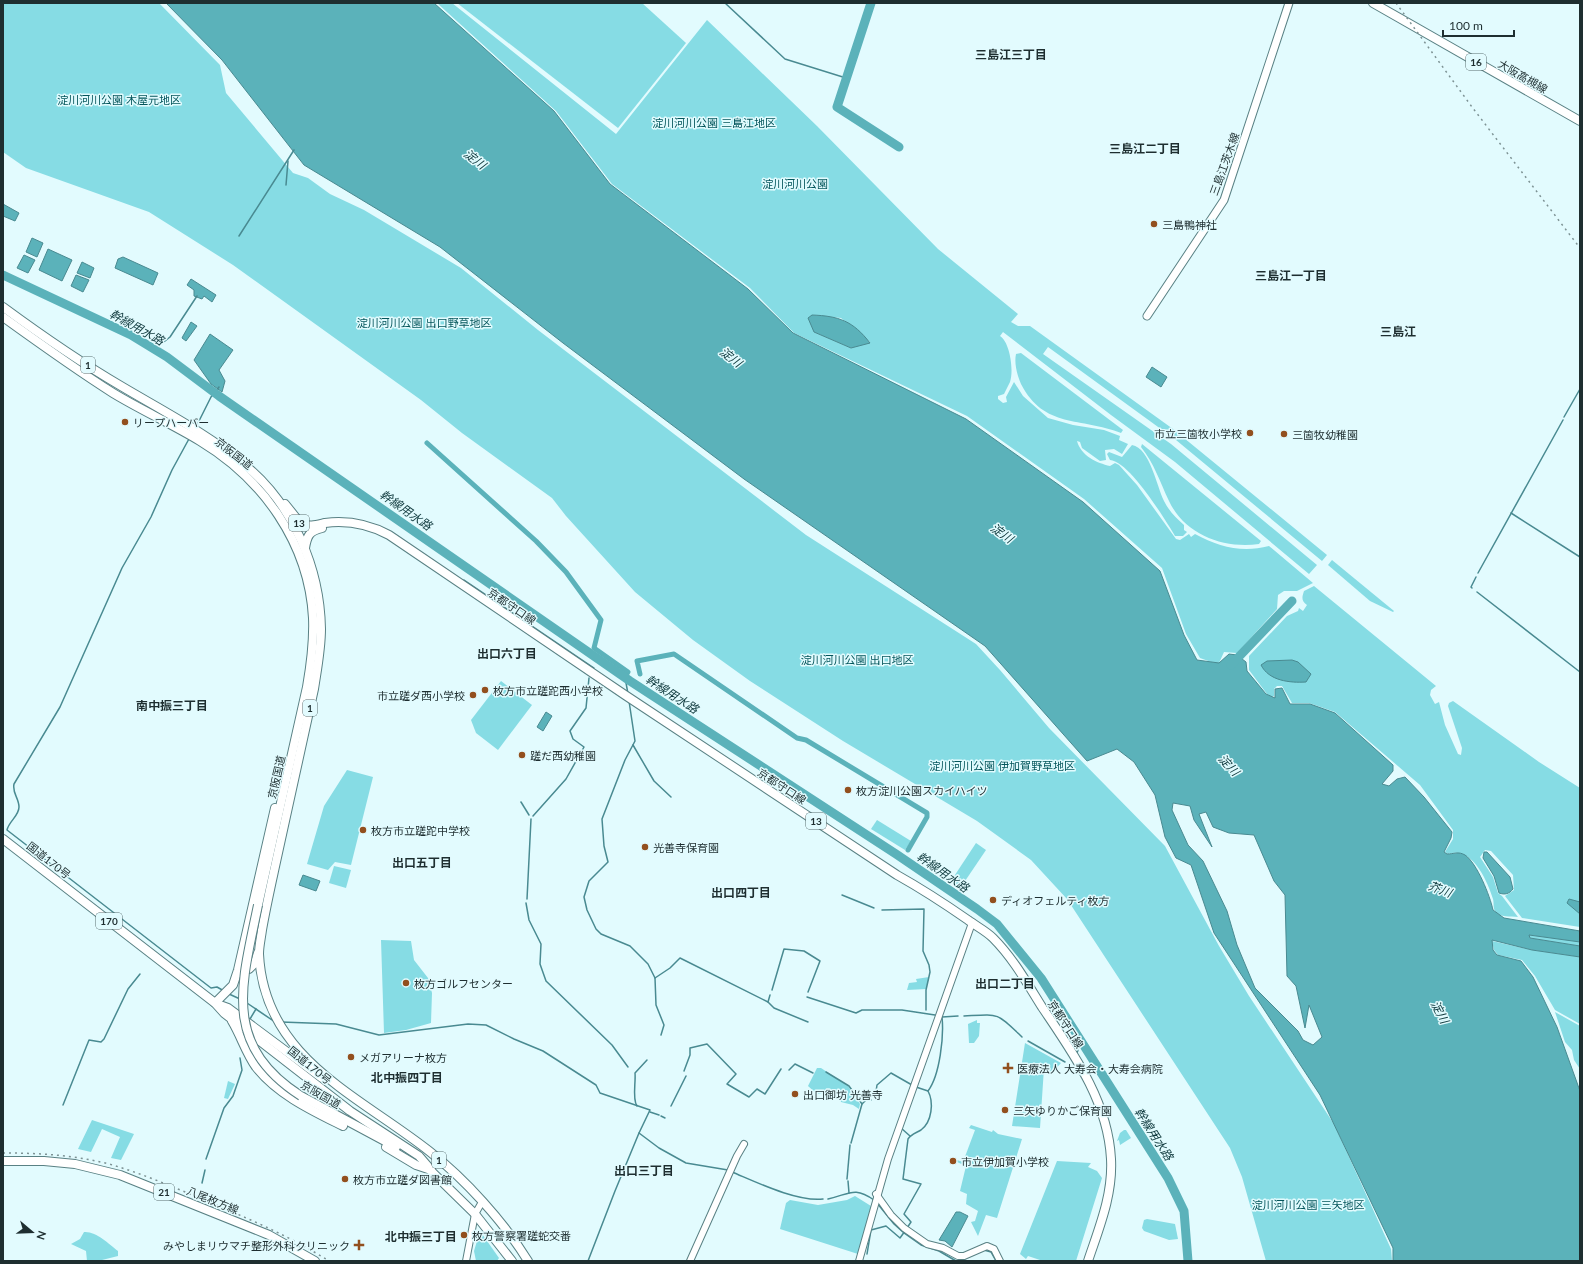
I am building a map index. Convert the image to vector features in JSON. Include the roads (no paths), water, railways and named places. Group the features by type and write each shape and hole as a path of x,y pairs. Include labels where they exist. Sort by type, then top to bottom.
{"main road":[{"name":"三島江茨木線","path":"1147,316 1224,200 1289,3"},
{"name":"大阪高槻線","path":"1373,3 1580,121"},
{"name":"京阪国道","path":"3,307 40,335 174,422 247,466 277,497 305,548 310,562 318,592 321,629 319,658 314,689 266,907 259,952 262,986 280,1028 303,1056 336,1085 429,1151 482,1202 519,1246 528,1261"},
{"name":"京阪国道","path":"3,317 113,393 174,422"},
{"name":"京阪国道","path":"202,438 261,492 286,526 300,556 310,597 313,618 312,659 292,757 244,972 242,995 243,1016 249,1037 258,1057 278,1080 301,1096 340,1118 388,1142 431,1170 475,1214 512,1261"},
{"name":"京都守口線","path":"277,497 282,500 301,524 313,527 333,523 365,525 389,535 625,695 897,875 943,902 991,937 1015,964 1071,1051 1089,1082 1101,1107 1108,1133 1111,1159 1111,1179 1107,1204 1088,1261"},
{"name":"京都守口線","path":"305,548 307,537 313,530 333,523"},
{"path":"215,1003 233,985 238,970 267,838 282,780 292,757"},
{"name":"国道170号","path":"3,839 215,1003 230,1017 350,1111 419,1156 431,1170"},
{"path":"238,970 249,969 255,963 259,952"},
{"name":"国道170号","path":"215,1003 228,1008 299,1062 336,1085"},
{"path":"230,1017 247,1053 268,1080 294,1100 386,1147 416,1165 431,1170"},
{"name":"八尾枚方線","path":"3,1161 44,1161 75,1164 120,1175 269,1235 315,1261"},
{"path":"500,1244 501,1250 508,1261"}],"street":[{"path":"858,1261 875,1199 917,1074 972,923"},
{"path":"690,1261 737,1156 744,1144"},
{"path":"875,1199 904,1228 927,1244 943,1248 958,1256 964,1256 987,1246 994,1249 1000,1261"},
{"path":"466,1261 475,1214 482,1202"}],"water":[{"path":"166,3 434,3 554,111 610,184 748,289 793,333 966,419 1083,502 1160,571 1184,635 1197,660 1219,663 1229,654 1237,655 1246,662 1247,671 1266,694 1275,698 1275,689 1282,688 1290,704 1310,704 1335,713 1393,765 1393,771 1382,784 1389,786 1397,779 1405,777 1424,797 1452,832 1451,838 1444,852 1447,854 1460,853 1470,859 1482,880 1493,910 1504,918 1580,931 1580,942 1529,935 1530,938 1580,946 1580,957 1532,950 1492,940 1493,950 1497,955 1521,961 1533,977 1557,1027 1580,1091 1580,1261 1393,1261 1393,1248 1320,1095 1214,933 1191,865 1176,858 1165,837 1155,795 1134,762 1117,749 1087,761 985,646 744,479 563,343 440,247 304,165 222,60","holes":["1173,803 1190,806 1194,820 1212,847 1199,814 1206,812 1213,827 1229,833 1254,835 1274,881 1285,895 1287,976 1296,986 1305,1028 1309,1005 1322,1037 1313,1045 1303,1040 1298,1031 1255,988 1237,945 1227,911 1203,861 1188,845 1172,810"]},
{"path":"3,204 19,213 15,221 3,216"},
{"path":"32,238 43,243 37,257 26,252"},
{"path":"48,249 72,260 62,281 39,270"},
{"path":"24,255 35,260 28,273 17,268"},
{"path":"123,257 158,273 153,285 115,268 118,259"},
{"path":"82,262 94,268 90,278 77,273"},
{"path":"76,275 89,280 83,292 71,286"},
{"path":"191,279 216,295 212,302 204,296 202,299 194,296 194,290 187,285"},
{"path":"812,315 838,318 845,321 858,329 870,343 851,348 814,332 808,318"},
{"path":"191,322 197,326 186,341 182,338"},
{"path":"210,334 233,350 219,370 225,381 222,392 211,384 194,360"},
{"path":"1152,367 1167,377 1161,387 1146,377"},
{"path":"1292,660 1298,662 1311,674 1306,682 1280,680 1269,675 1261,665 1267,661"},
{"path":"546,712 552,716 543,731 537,727"},
{"path":"1484,852 1487,852 1510,877 1513,889 1510,892 1505,894 1499,893 1494,876 1483,858"},
{"path":"303,875 320,881 316,891 299,885"},
{"path":"1569,899 1580,902 1580,914 1567,903"},
{"path":"956,1212 960,1212 968,1216 952,1247 945,1241 939,1240"}],"waterway":[{"path":"725,3 785,59 846,78"},
{"path":"871,3 837,107 899,147"},
{"path":"239,236 294,150"},
{"path":"286,185 288,161"},
{"name":"幹線用水路","path":"3,275 131,335 167,357 219,396 630,681 896,854 997,924 1041,978 1168,1178 1184,1211 1188,1261"},
{"path":"155,349 170,337 197,296"},
{"path":"196,427 211,397 219,387"},
{"path":"1564,417 1580,389"},
{"path":"1478,573 1563,420"},
{"path":"190,437 172,470 151,517 122,568 60,707 14,784 19,810 7,830 211,988 217,987 224,991"},
{"path":"427,443 536,541 566,572 601,620 594,648 628,672 625,677"},
{"path":"1511,513 1580,557"},
{"path":"1472,588 1471,587 1476,577"},
{"path":"464,580 594,668"},
{"path":"1477,592 1580,672"},
{"path":"1231,665 1292,601"},
{"path":"640,674 637,661 674,654 797,738 806,740 927,813 927,817 908,850"},
{"path":"625,677 628,694"},
{"path":"533,816 566,779 584,747 573,739 570,731 586,708 589,678"},
{"path":"629,701 635,741 625,760 602,819 604,846 608,862 589,881 584,897 587,910 596,929 601,934 630,946 648,964 655,978 656,1005 664,1025 661,1035"},
{"path":"633,745 654,781 671,797"},
{"path":"521,802 529,815"},
{"path":"527,899 531,819"},
{"path":"842,895 874,908"},
{"path":"526,903 529,920 541,944 540,964 546,981 612,1045 628,1067"},
{"path":"882,910 924,909 923,951 929,965 930,972 926,990 926,1010"},
{"path":"772,990 784,949 804,951 820,961 808,992"},
{"path":"655,978 670,968 680,958 768,1002 774,1008 808,1022"},
{"path":"63,1105 89,1040 101,1042 104,1039 128,989 140,974"},
{"path":"229,994 240,999"},
{"path":"768,1002 770,995"},
{"path":"807,997 856,1013 862,1010 902,1010 935,1015"},
{"path":"247,1003 275,1022"},
{"path":"250,1019 256,1009"},
{"path":"928,1091 936,1075 938,1066 942,1034 942,1017 958,1016"},
{"path":"964,1016 997,1016 1022,1037"},
{"path":"281,1022 336,1024 379,1035 468,1024 486,1025 543,1051 596,1085 600,1093 650,1110 615,1191 588,1261"},
{"path":"1077,1053 1078,1050 1073,1042 1079,1038"},
{"path":"1028,1041 1065,1062"},
{"path":"684,1071 690,1055 690,1048 707,1044 736,1074 727,1084 749,1097 757,1089 765,1094 781,1069"},
{"path":"206,1159 224,1108 233,1096 242,1070 240,1058"},
{"path":"637,1106 634,1095 635,1073 647,1060"},
{"path":"789,1070 795,1064 813,1073"},
{"path":"826,1072 849,1086 862,1104 866,1100 871,1100"},
{"path":"875,1098 877,1085 891,1073 912,1085"},
{"path":"671,1106 686,1076"},
{"path":"907,1228 911,1222 904,1214 921,1184 903,1179 908,1139 925,1126 931,1112 931,1101 928,1091 916,1087"},
{"path":"851,1143 862,1104"},
{"path":"650,1112 659,1115"},
{"path":"661,1116 665,1118"},
{"path":"901,1128 910,1136"},
{"path":"639,1133 659,1148 686,1163 728,1170"},
{"path":"847,1179 850,1145"},
{"path":"202,1183 205,1170"},
{"path":"732,1172 764,1186 789,1194 813,1199 823,1199"},
{"path":"848,1181 849,1193"},
{"path":"828,1199 847,1193 856,1192 874,1200"},
{"path":"877,1203 894,1224 904,1233 921,1245 939,1251 956,1261"},
{"path":"867,1254 871,1230 886,1226 900,1238 905,1231"},
{"path":"984,1250 991,1252 996,1261"},
{"path":"961,1261 966,1258"}],"railway":[{"path":"1396,3 1472,107 1580,248"},
{"path":"3,1153 43,1154 70,1157 96,1161 122,1168 173,1187 256,1222 300,1244 329,1261"}],"place":[{"name":"三島鴨神社","path":"1154,224"},
{"name":"リープハーバー","path":"125,422"},
{"name":"市立三箇牧小学校","path":"1250,433"},
{"name":"三箇牧幼稚園","path":"1284,434"},
{"name":"枚方市立蹉跎西小学校","path":"485,690"},
{"name":"市立蹉ダ西小学校","path":"473,695"},
{"name":"蹉だ西幼稚園","path":"522,755"},
{"name":"枚方淀川公園スカイハイツ","path":"848,790"},
{"name":"枚方市立蹉跎中学校","path":"363,830"},
{"name":"光善寺保育園","path":"645,847"},
{"name":"ディオフェルティ枚方","path":"993,900"},
{"name":"枚方ゴルフセンター","path":"406,983"},
{"name":"メガアリーナ枚方","path":"351,1057"},
{"name":"医療法人 大寿会・大寿会病院","path":"1008,1068"},
{"name":"出口御坊 光善寺","path":"795,1094"},
{"name":"三矢ゆりかご保育園","path":"1005,1110"},
{"name":"市立伊加賀小学校","path":"953,1161"},
{"name":"枚方市立蹉ダ図書館","path":"345,1179"},
{"name":"枚方警察署蹉蛇交番","path":"464,1235"},
{"name":"みやしまリウマチ整形外科クリニック","path":"359,1245"}],"district":[{"name":"三島江三丁目","path":"1011,54"},
{"name":"三島江二丁目","path":"1145,148"},
{"name":"三島江一丁目","path":"1291,275"},
{"name":"三島江","path":"1398,331"},
{"name":"出口六丁目","path":"507,653"},
{"name":"南中振三丁目","path":"172,705"},
{"name":"出口五丁目","path":"422,862"},
{"name":"出口四丁目","path":"741,892"},
{"name":"出口二丁目","path":"1005,983"},
{"name":"北中振四丁目","path":"407,1077"},
{"name":"出口三丁目","path":"644,1170"},
{"name":"北中振三丁目","path":"421,1236"}],"park label":[{"name":"淀川河川公園 木屋元地区","path":"119,99"},
{"name":"淀川河川公園 三島江地区","path":"714,122"},
{"name":"淀川河川公園","path":"795,183"},
{"name":"淀川河川公園 出口野草地区","path":"424,322"},
{"name":"淀川河川公園 出口地区","path":"857,659"},
{"name":"淀川河川公園 伊加賀野草地区","path":"1002,765"},
{"name":"淀川河川公園 三矢地区","path":"1308,1204"}],"water label":[{"name":"淀川","path":"475,159"},
{"name":"淀川","path":"731,357"},
{"name":"淀川","path":"1002,533"},
{"name":"淀川","path":"1229,765"},
{"name":"芥川","path":"1440,889"},
{"name":"淀川","path":"1440,1012"}]}
